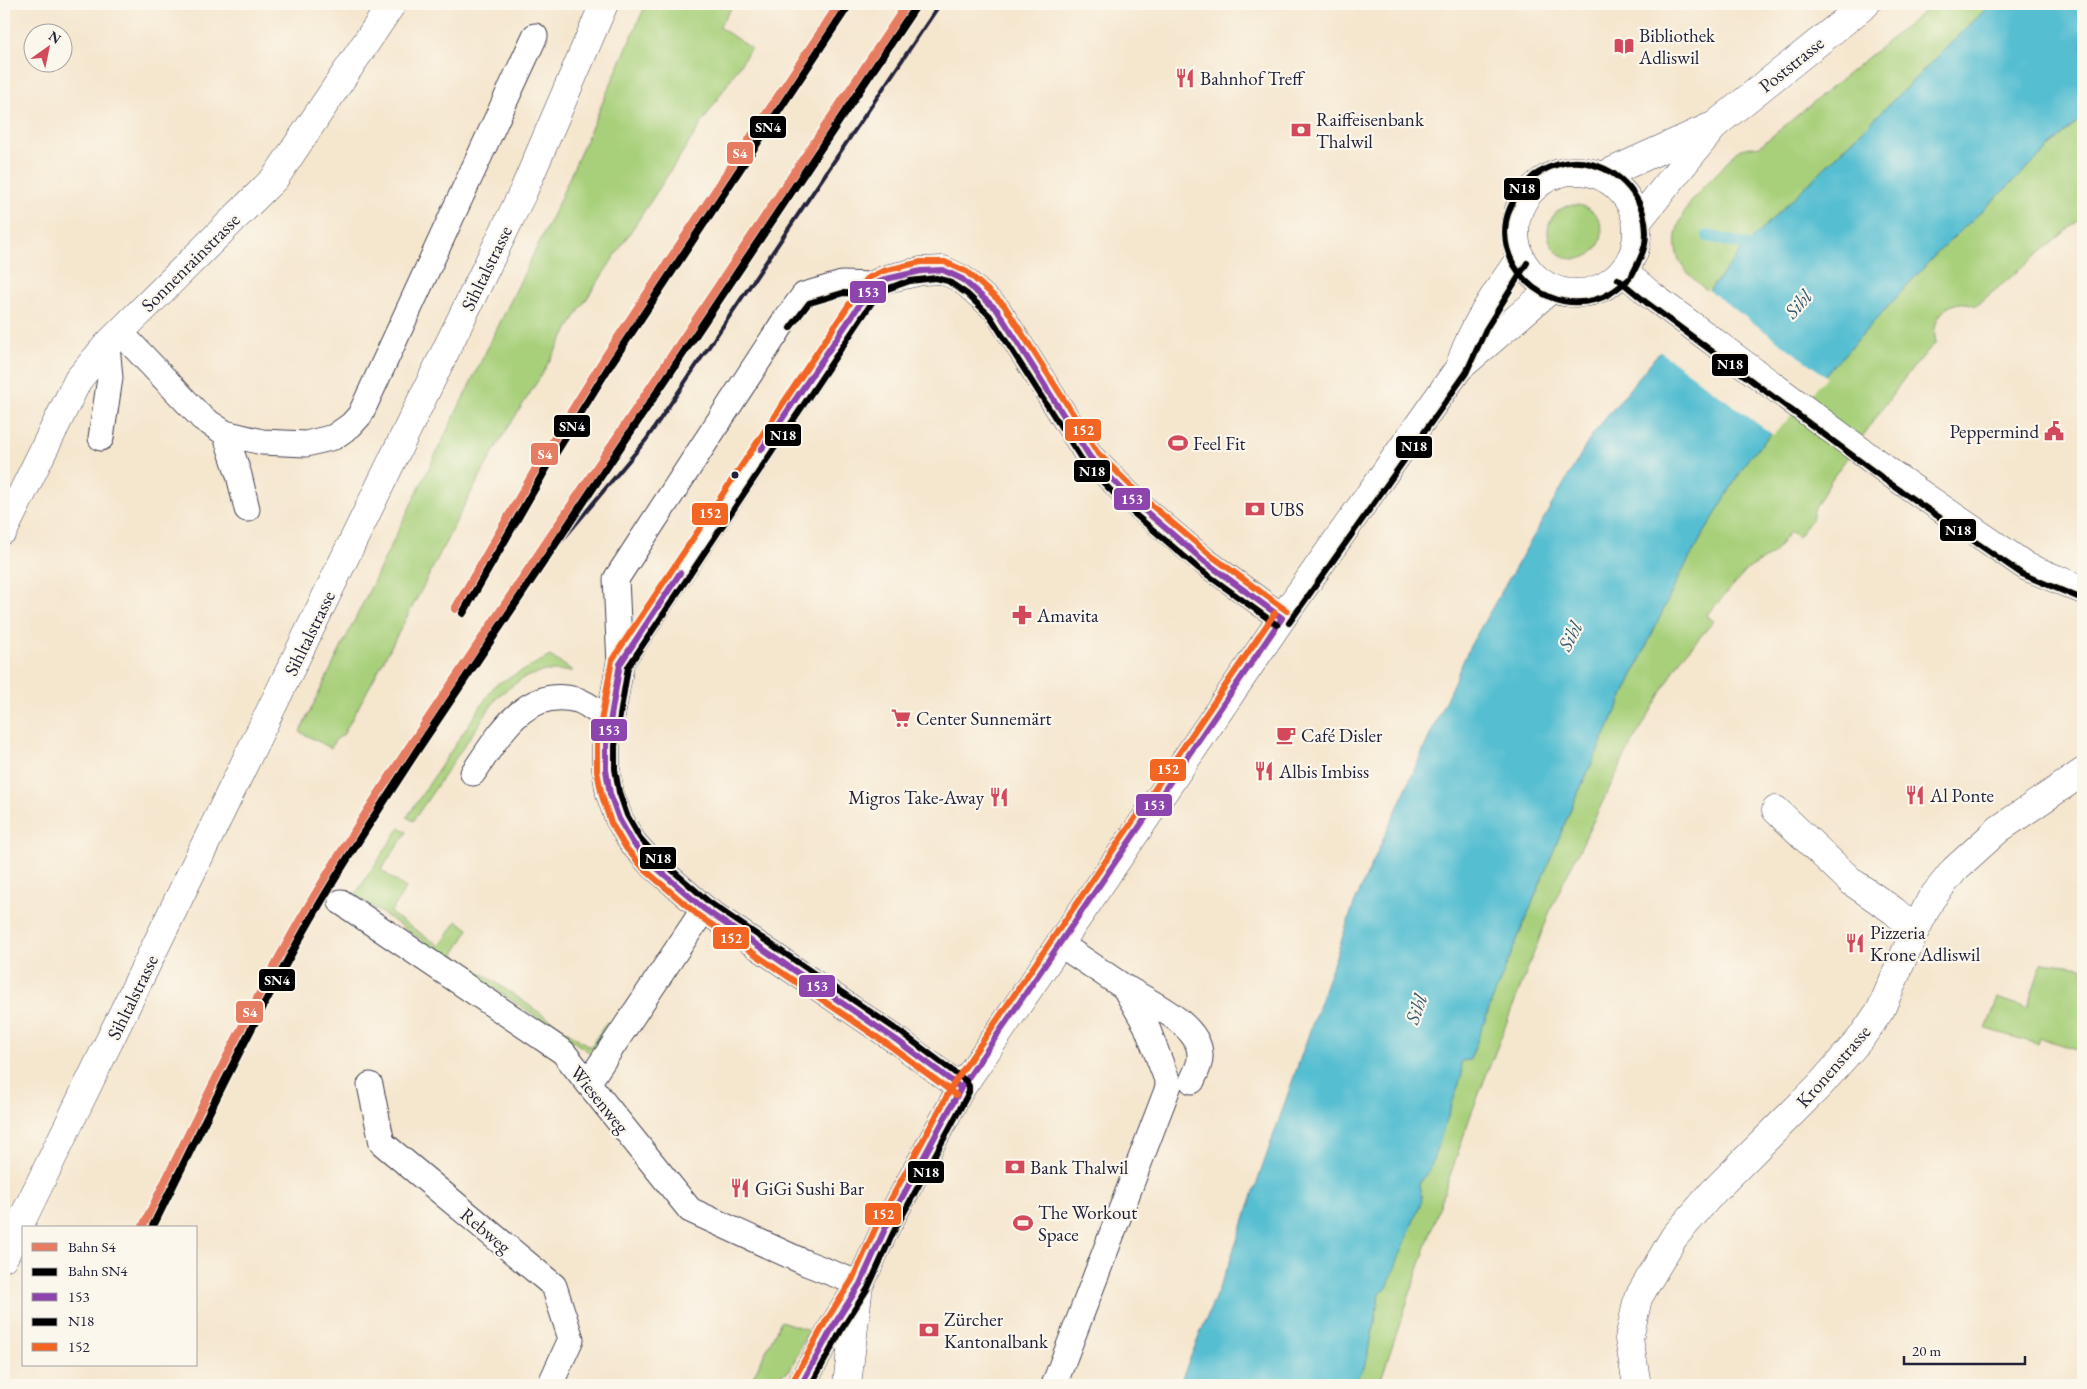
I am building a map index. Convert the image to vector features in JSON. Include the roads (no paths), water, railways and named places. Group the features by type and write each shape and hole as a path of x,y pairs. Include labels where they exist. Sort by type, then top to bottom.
{"main road":[{"name":"Sonnenrainstrasse","path":"4,530 78,380 114,338 275,178 392,4"},
{"name":"Sihltalstrasse","path":"4,1257 523,192 604,4"},
{"name":"Poststrasse","path":"1637,222 1716,124 1866,4"},
{"name":"Poststrasse","path":"1602,176 1716,124"},
{"path":"1573,170 1602,176 1615,185 1633,208 1637,222 1636,249 1624,272 1616,280 1596,291 1574,294 1551,289 1533,276 1520,258 1514,235 1515,223 1523,201 1533,188 1544,179 1573,170"},
{"path":"1459,368 1468,341 1481,316 1520,258"},
{"path":"872,285 886,279 921,271 943,270 962,279 997,310 1090,457 1136,504 1204,562 1282,618"},
{"path":"1624,272 1652,296 1893,475 2028,567 2083,590"},
{"path":"801,1385 860,1284 885,1229 961,1088 1282,618 1459,368 1551,289"},
{"path":"620,664 606,745 606,770 610,794 619,819 633,843 651,863 704,909 898,1041 961,1088"},
{"name":"Kronenstrasse","path":"1637,1385 1628,1339 1638,1298 1674,1237 1713,1192 1820,1085 1861,1038 1881,1009 1915,930 1931,900 1954,869 1999,829 2083,772"},
{"path":"1776,810 1852,882 1894,911 1915,930"},
{"path":"846,1385 860,1284"}],"lane":[{"path":"114,338 202,418 225,433 262,442 306,444 334,437 351,426 360,415 535,36"},
{"path":"620,664 616,579 783,323 804,295 842,284 872,285"},
{"path":"620,664 872,285"},
{"path":"101,438 114,338"},
{"path":"225,433 240,475 247,509"},
{"path":"473,773 509,721 529,705 554,697 579,701 610,721"},
{"name":"Wiesenweg","path":"341,902 563,1052 690,1210 806,1263 860,1284"},
{"path":"588,1083 704,909"},
{"path":"1060,944 1182,1023 1197,1039 1201,1056 1192,1081"},
{"path":"1054,1385 1169,1085 1146,1025 1124,987"},
{"name":"Rebweg","path":"370,1086 382,1142 554,1286 571,1339 550,1385"}],"water":[{"name":"Sihl","path":"1991,4 2083,4 2083,116 1938,252 1748,459 1679,576 1572,806 1494,996 1470,1060 1461,1061 1462,1075 1430,1169 1419,1184 1422,1200 1387,1288 1379,1294 1375,1323 1364,1368 1353,1385 1179,1385 1228,1266 1354,904 1470,646 1592,435 1746,245"}],"waterway":[{"path":"1708,236 1746,245 1758,256"}],"railway":[{"path":"461,669 534,574 646,440 940,4"}],"rail line":[{"name":"S4","path":"455,609 539,463 605,357 839,4"},
{"name":"S4","path":"143,1226 253,1007 306,909 335,861 413,741 907,4"},
{"name":"SN4","path":"463,613 547,467 612,362 846,9"},
{"name":"SN4","path":"153,1226 261,1010 314,913 343,865 420,746 914,9"}],"place":[{"name":"Bibliothek Adliswil","path":"1624,46"},
{"name":"Bahnhof Treff","path":"1185,78"},
{"name":"Raiffeisenbank Thalwil","path":"1301,130"},
{"name":"Peppermind","path":"2054,431"},
{"name":"Feel Fit","path":"1178,443"},
{"name":"UBS","path":"1255,509"},
{"name":"Amavita","path":"1022,615"},
{"name":"Center Sunnemärt","path":"901,718"},
{"name":"Café Disler","path":"1286,735"},
{"name":"Albis Imbiss","path":"1264,771"},
{"name":"Al Ponte","path":"1915,795"},
{"name":"Migros Take-Away","path":"999,797"},
{"name":"Pizzeria Krone Adliswil","path":"1855,943"},
{"name":"Bank Thalwil","path":"1015,1167"},
{"name":"GiGi Sushi Bar","path":"740,1188"},
{"name":"The Workout Space","path":"1023,1223"},
{"name":"Zürcher Kantonalbank","path":"929,1330"}]}
